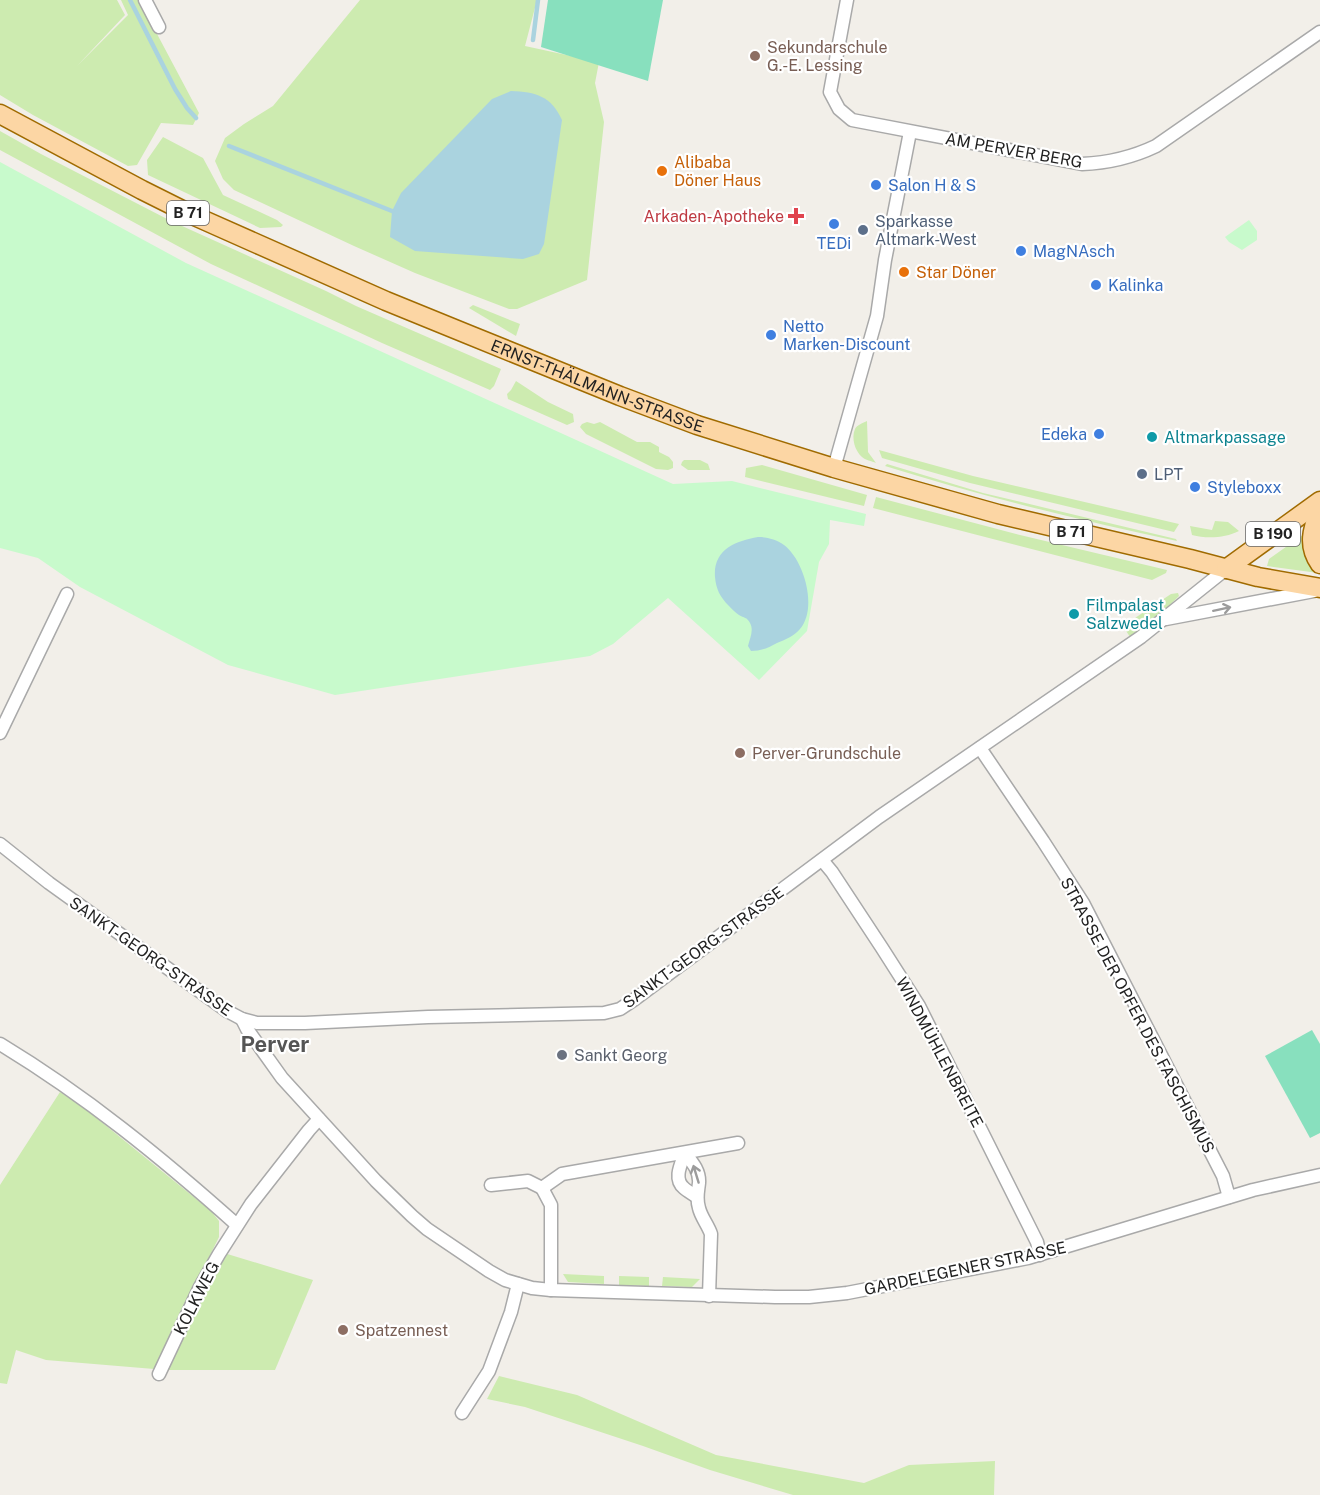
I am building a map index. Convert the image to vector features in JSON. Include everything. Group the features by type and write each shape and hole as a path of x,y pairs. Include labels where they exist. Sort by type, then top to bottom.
{"main road":[{"name":"ERNST-THÄLMANN-STRASSE","path":"0,114 190,214 386,301 658,411 707,429 834,468 998,514 1226,569"},
{"name":"B 190","path":"1226,569 1320,501"},
{"path":"1320,510 1312,529 1312,539 1316,558 1320,564"},
{"name":"B 71","path":"1226,569 1320,589"}],"street":[{"path":"145,0 159,27"},
{"name":"AM PERVER BERG","path":"847,0 830,92 839,109 852,120 1082,164 1098,164 1137,155 1156,146 1320,32"},
{"path":"834,468 877,316 885,260 910,132"},
{"name":"SANKT-GEORG-STRASSE","path":"0,844 49,883 242,1020 256,1023 305,1023 428,1017 593,1014 613,1011 635,999 879,817 1121,651 1226,569"},
{"name":"SANKT-GEORG-STRASSE","path":"1164,619 1320,589"},
{"path":"0,733 67,594"},
{"name":"STRASSE DER OPFER DES FASCHISMUS","path":"980,748 1083,903 1223,1176 1229,1197"},
{"name":"WINDMÜHLENBREITE","path":"822,860 919,1006 1037,1242 1040,1255"},
{"name":"GARDELEGENER STRASSE","path":"242,1020 282,1078 376,1181 412,1216 427,1229 489,1271 505,1280 532,1288 710,1296 808,1297 847,1293 1040,1255 1229,1197 1279,1183 1320,1175"},
{"path":"0,1044 124,1129 237,1225 319,1119"},
{"path":"542,1188 562,1174 738,1143"},
{"path":"685,1153 699,1175 697,1197 699,1210 711,1234 710,1296"},
{"path":"685,1153 678,1176 679,1183 697,1197"},
{"path":"491,1185 528,1181 542,1188 550,1204 551,1290"},
{"name":"KOLKWEG","path":"159,1374 200,1287 237,1225"},
{"path":"462,1413 489,1371 511,1312 518,1284"}],"green space":[{"path":"0,0 117,0 125,15 77,66 128,15 121,0 139,0 199,113 193,125 161,123 137,165 128,166 0,95"},
{"path":"360,0 537,0 525,46 599,62 595,83 604,122 587,280 517,309 509,309 415,273 354,246 234,190 223,179 215,161 225,138 273,106"},
{"path":"548,0 663,0 648,81 541,47"},
{"path":"0,131 171,221 356,306 501,369 494,386 490,390 211,264 0,150"},
{"path":"163,137 203,158 223,195 283,225 260,228 148,175 147,160"},
{"path":"0,162 186,263 673,484 732,481 866,514 864,526 830,520 829,544 819,562 807,631 759,680 668,598 613,644 590,656 335,695 228,665 80,587 38,558 0,548"},
{"path":"1249,220 1257,231 1257,240 1242,250 1225,237"},
{"path":"473,305 520,324 516,336 469,308"},
{"path":"516,381 548,402 573,414 574,422 567,425 508,399 507,394"},
{"path":"867,421 868,452 876,463 862,457 854,444 855,429"},
{"path":"587,422 594,424 600,422 637,442 650,442 659,447 659,452 669,457 673,462 673,468 656,469 586,434 580,427"},
{"path":"879,450 973,476 1179,524 1174,532 970,483 882,458"},
{"path":"684,460 700,460 708,464 710,470 688,470 681,465"},
{"path":"887,464 983,493 1177,541 994,497 885,466"},
{"path":"762,465 867,495 864,506 745,477 746,468"},
{"path":"876,497 1020,535 1167,570 1166,573 1152,580 873,508"},
{"path":"1215,521 1228,522 1239,531 1216,537 1192,535 1190,526 1212,530"},
{"path":"1307,532 1312,563 1318,573 1267,566 1269,559"},
{"path":"1178,593 1179,596 1155,619 1130,637 1123,626 1171,594"},
{"path":"1312,1030 1320,1044 1320,1133 1310,1138 1265,1056"},
{"path":"60,1092 83,1107 211,1211 219,1221 219,1237 154,1369 46,1360 16,1350 7,1384 0,1383 0,1185"},
{"path":"224,1253 313,1280 275,1370 167,1370"},
{"path":"563,1274 604,1276 604,1284 568,1282"},
{"path":"619,1276 649,1277 649,1286 619,1285"},
{"path":"663,1277 700,1279 692,1287 662,1286"},
{"path":"499,1376 577,1395 716,1455 864,1483 909,1465 995,1461 994,1495 793,1495 710,1470 525,1407 487,1399"}],"water":[{"path":"511,91 542,97 553,105 562,120 544,244 539,254 523,259 415,251 390,237 392,211 401,193 492,99"},
{"path":"758,537 778,541 791,552 803,573 808,609 805,620 795,634 767,648 751,651 748,646 752,628 748,620 735,612 721,596 717,589 715,568 727,548 741,541"}],"waterway":[{"path":"130,0 175,89 196,118"},
{"path":"533,40 538,0"},
{"path":"229,146 392,211"}],"place":[{"name":"Sekundarschule G.-E. Lessing","path":"755,56"},
{"name":"Alibaba Döner Haus","path":"662,171"},
{"name":"Salon H & S","path":"876,185"},
{"name":"Arkaden-Apotheke","path":"796,216"},
{"name":"TEDi","path":"834,224"},
{"name":"Sparkasse Altmark-West","path":"863,230"},
{"name":"MagNAsch","path":"1021,251"},
{"name":"Star Döner","path":"904,272"},
{"name":"Kalinka","path":"1096,285"},
{"name":"Netto Marken-Discount","path":"771,335"},
{"name":"Edeka","path":"1099,434"},
{"name":"Altmarkpassage","path":"1152,437"},
{"name":"LPT","path":"1142,474"},
{"name":"Styleboxx","path":"1195,487"},
{"name":"Filmpalast Salzwedel","path":"1074,614"},
{"name":"Perver-Grundschule","path":"740,753"},
{"name":"Sankt Georg","path":"562,1055"},
{"name":"Spatzennest","path":"343,1330"}],"district":[{"name":"Perver","path":"275,1044"}]}
